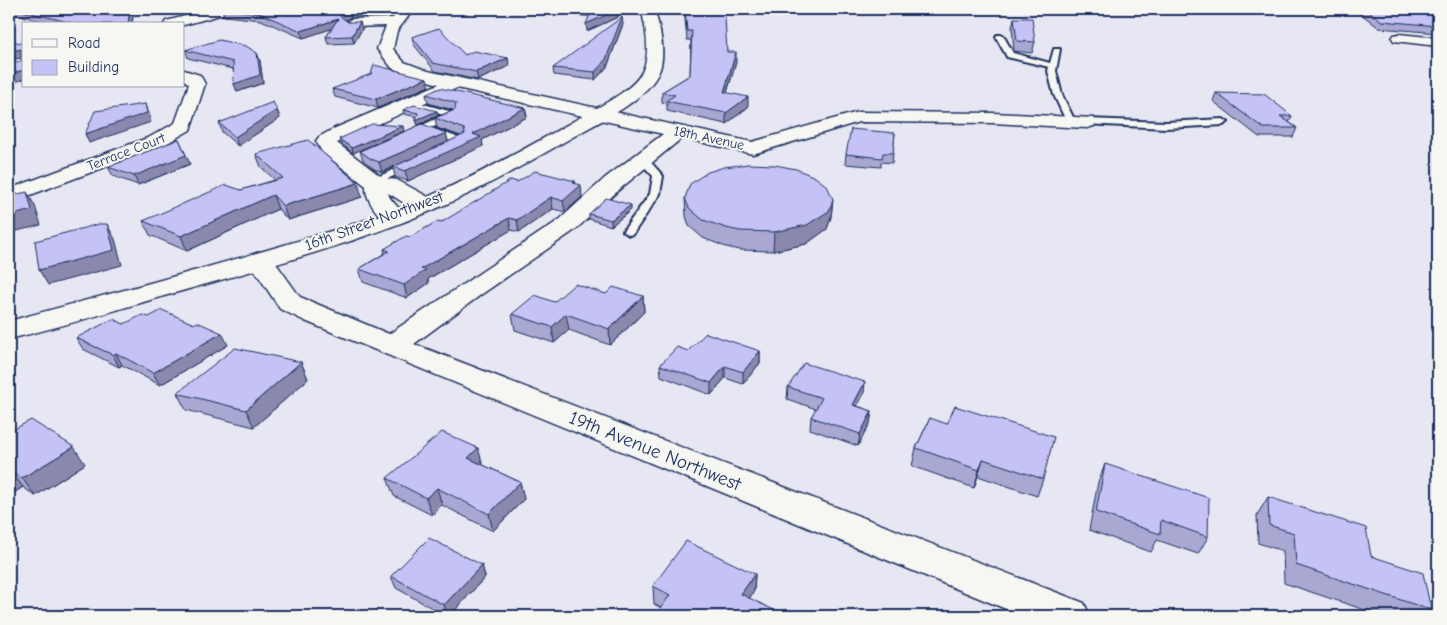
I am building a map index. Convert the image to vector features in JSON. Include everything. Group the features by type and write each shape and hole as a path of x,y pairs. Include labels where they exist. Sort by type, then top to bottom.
{"street":[{"path":"178,22 226,9"},
{"path":"351,23 397,22 407,9"},
{"name":"16th Street Northwest","path":"9,330 261,260 395,218 480,181 597,115 642,84 650,74 654,64 651,18 648,9"},
{"name":"18th Avenue","path":"397,22 390,30 386,49 398,65 423,75 753,148 858,118 993,118 1078,122"},
{"path":"1399,38 1438,42"},
{"name":"Terrace Court","path":"9,196 174,133 183,126 197,84 194,78 185,75"},
{"path":"426,205 389,185 376,182 350,160 329,148 326,141 454,83"},
{"path":"392,346 472,288 545,241 613,183 678,132"},
{"path":"376,182 375,190 379,200 395,218"},
{"name":"19th Avenue Northwest","path":"261,260 290,303 392,346 1069,616"}],"lane":[{"path":"1000,37 1010,54 1053,66"},
{"path":"1057,51 1052,70 1058,95 1078,122 1166,125 1223,122"},
{"path":"398,139 453,115 409,103"},
{"path":"424,128 462,142 444,150"},
{"path":"629,231 655,194 658,176 642,160"},
{"path":"376,182 418,162"}],"building":[{"path":"14,9 130,9 128,22 69,22"},
{"path":"222,9 368,9 349,11 340,16 348,22 360,22 352,36 326,37 338,19 301,31 259,13"},
{"path":"592,9 618,9 618,10 586,24"},
{"path":"685,9 721,9 725,17 727,52 736,52 724,92 748,97 726,113 666,101 675,95 662,92 690,75 692,31 687,31"},
{"path":"1366,9 1438,9 1438,26 1382,21"},
{"path":"622,17 606,59 595,72 553,68"},
{"path":"1014,18 1032,18 1035,42 1017,41"},
{"path":"439,28 465,55 474,51 508,58 476,72 433,63 412,37"},
{"path":"9,40 22,43 22,71 9,74 9,64 21,61 21,49 9,52"},
{"path":"219,40 246,46 257,53 260,75 234,84 233,62 185,50"},
{"path":"374,65 427,78 376,99 332,89 371,74"},
{"path":"440,88 525,108 473,134 481,137 405,171 393,167 465,134 464,129 435,118 455,110 456,103 426,94"},
{"path":"1216,93 1264,94 1292,116 1280,116 1297,128 1263,128"},
{"path":"273,102 277,110 235,137 219,123"},
{"path":"145,104 147,113 85,134 95,111"},
{"path":"414,105 437,111 416,120 418,113 403,110"},
{"path":"372,124 403,126 352,148 339,139"},
{"path":"422,124 446,133 379,162 360,151"},
{"path":"851,129 895,133 893,153 883,153 882,158 846,154"},
{"path":"179,139 186,155 134,176 108,167"},
{"path":"308,140 358,183 283,206 273,195 181,236 143,221 226,185 241,190 283,178 256,154"},
{"path":"748,164 775,165 796,169 815,177 827,186 833,199 829,211 807,225 774,232 740,231 726,228 703,220 689,208 685,198 690,184 708,172 724,167"},
{"path":"535,171 575,181 573,183 581,185 563,201 551,197 517,220 509,218 421,269 426,270 404,285 359,269 389,251 384,249 406,236 410,237 438,221 442,222 511,180 517,182"},
{"path":"27,192 32,210 9,216 9,196"},
{"path":"606,198 631,205 611,220 589,214"},
{"path":"99,224 107,224 114,250 39,270 35,241"},
{"path":"575,284 606,294 613,287 643,296 609,329 566,314 552,327 512,314 535,295 554,302"},
{"path":"162,310 194,324 197,322 222,333 153,373 116,353 113,355 76,338 113,319 124,324 142,315 149,317"},
{"path":"706,333 760,351 743,372 725,366 711,383 660,365 677,347 688,351"},
{"path":"235,348 301,362 246,410 177,393"},
{"path":"804,363 865,382 853,405 872,411 860,434 811,417 822,398 788,387"},
{"path":"955,406 1054,437 1043,479 983,459 979,470 916,448 930,418 947,424"},
{"path":"31,420 74,447 22,478 9,470 9,432"},
{"path":"442,432 478,448 468,458 520,482 489,514 437,488 426,498 387,478"},
{"path":"1105,464 1209,498 1208,537 1161,520 1160,534 1096,512"},
{"path":"1268,497 1366,528 1371,556 1423,573 1431,610 1296,565 1294,533 1269,525"},
{"path":"429,538 482,565 444,605 391,576"},
{"path":"686,541 755,574 741,594 786,616 655,616 670,595 653,586"}]}
